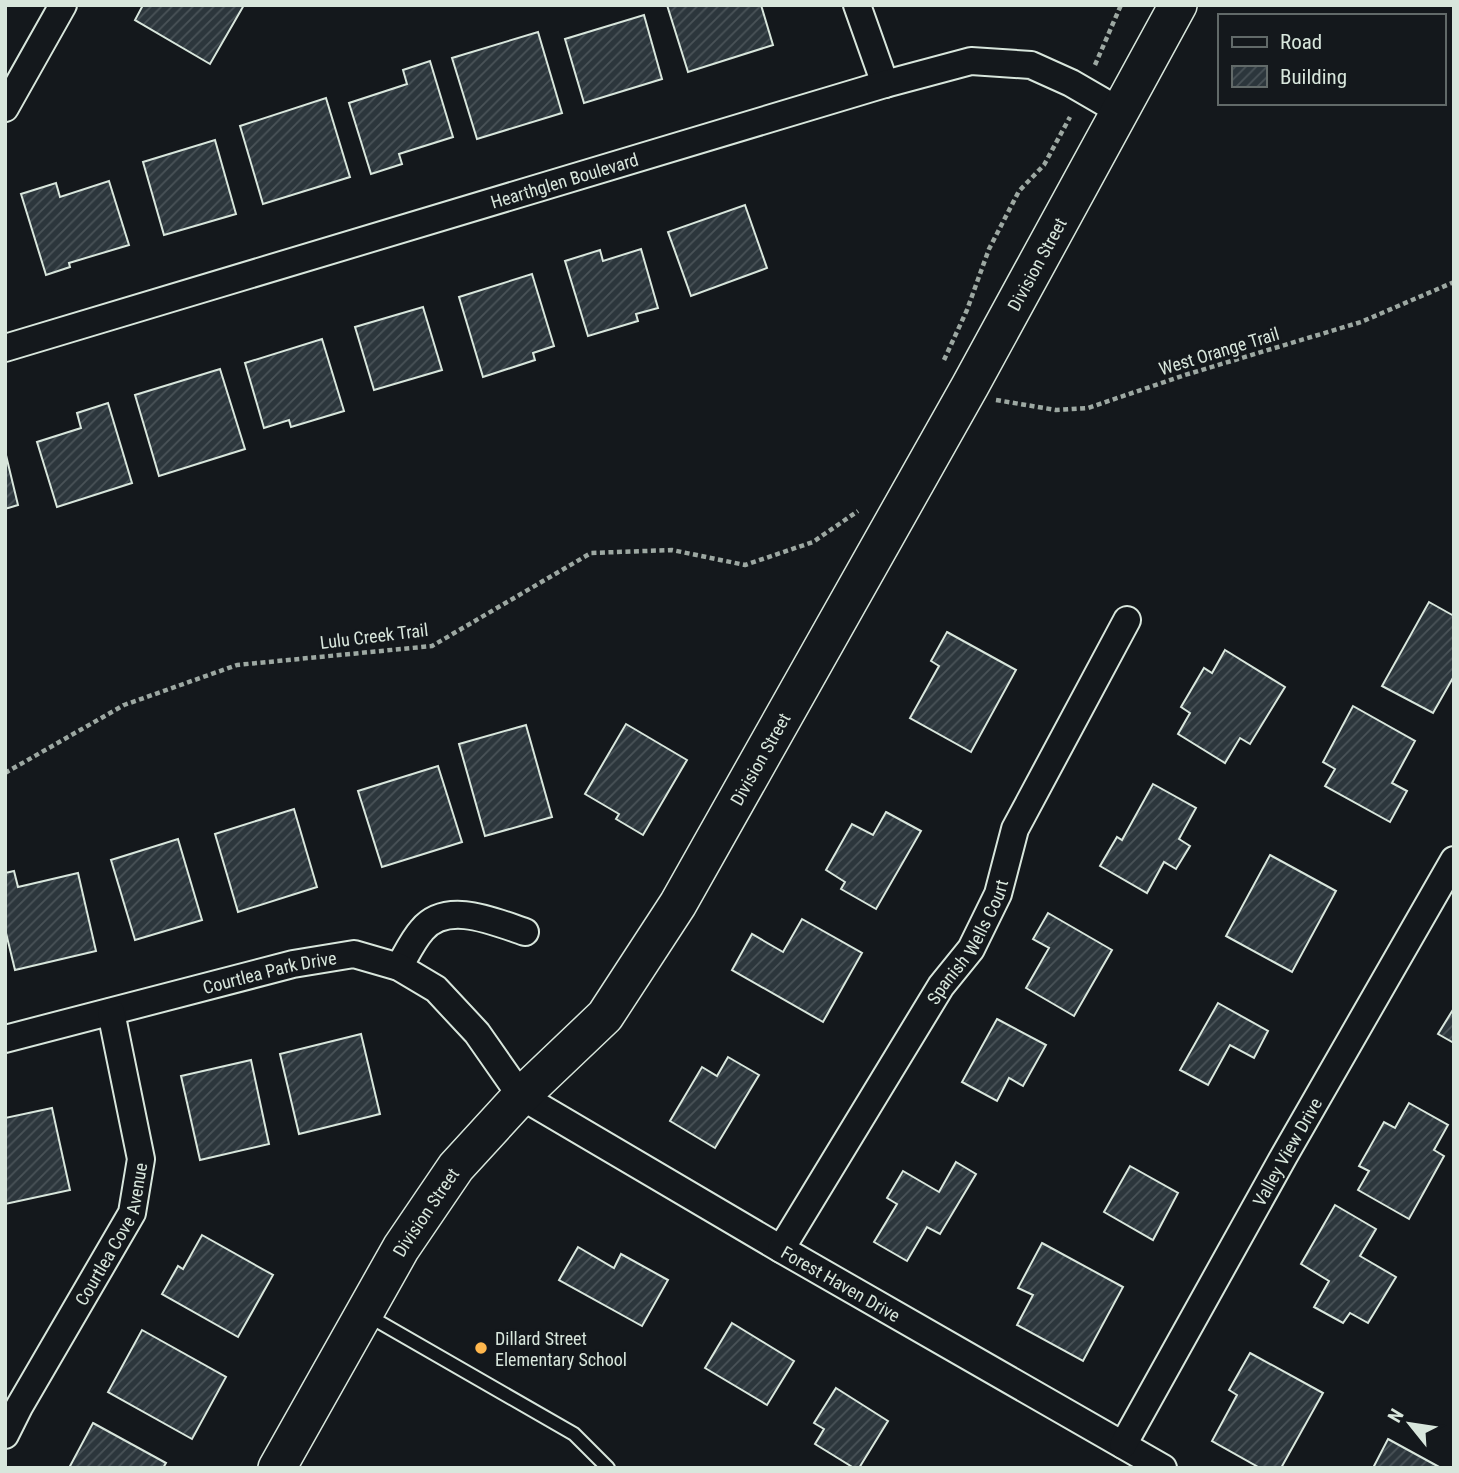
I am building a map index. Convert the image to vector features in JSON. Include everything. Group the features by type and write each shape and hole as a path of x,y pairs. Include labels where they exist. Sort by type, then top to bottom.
{"street":[{"path":"5,108 63,5"},
{"path":"857,5 885,85"},
{"name":"Division Street","path":"277,1468 401,1248 456,1167 521,1096 605,1016 678,905 963,398 1178,5"},
{"name":"Hearthglen Boulevard","path":"5,348 971,61 1031,65 1077,86 1121,112"},
{"name":"Spanish Wells Court","path":"781,1249 941,986 971,949 998,894 1015,829 1127,620"},
{"name":"Valley View Drive","path":"1123,1445 1454,860"},
{"path":"399,967 423,928 443,916 474,915 525,932"},
{"name":"Courtlea Park Drive","path":"5,1039 293,964 354,954 399,967 436,989 477,1033 521,1096"},
{"name":"Courtlea Cove Avenue","path":"5,1435 132,1213 141,1159 111,1012"},
{"name":"Forest Haven Drive","path":"521,1096 1163,1468"}],"lane":[{"path":"364,1313 574,1434 608,1468"}],"path":[{"path":"1092,72 1121,5"},
{"path":"943,371 944,361 967,310 989,249 1019,191 1044,165 1070,117"},
{"name":"West Orange Trail","path":"986,395 995,400 1056,410 1088,408 1185,375 1361,322 1454,282"},
{"name":"Lulu Creek Trail","path":"5,773 124,705 237,665 432,646 591,553 672,550 745,565 813,542 858,511"}],"building":[{"path":"143,5 244,5 210,64 135,20"},
{"path":"667,5 761,5 773,45 688,72"},
{"path":"644,15 662,79 584,103 565,39"},
{"path":"538,32 562,113 477,139 452,58"},
{"path":"430,61 453,137 399,154 402,164 371,174 349,103 407,84 403,70"},
{"path":"326,98 350,177 263,204 240,126"},
{"path":"215,140 236,214 164,235 143,162"},
{"path":"109,181 129,245 69,263 70,267 46,275 21,194 56,183 60,197"},
{"path":"745,205 767,268 691,296 668,232"},
{"path":"641,249 658,308 636,314 638,321 588,336 565,261 600,250 603,261"},
{"path":"532,274 554,346 533,353 535,360 483,377 459,297"},
{"path":"423,307 442,370 374,390 355,327"},
{"path":"322,339 344,411 291,427 289,420 264,428 245,363"},
{"path":"220,369 245,449 159,476 135,395"},
{"path":"108,403 132,483 57,507 37,442 81,428 77,413"},
{"path":"5,451 18,505 5,509"},
{"path":"1429,602 1454,616 1454,676 1433,713 1382,686"},
{"path":"947,632 1016,670 971,752 910,718 939,666 931,661"},
{"path":"1225,650 1285,687 1250,744 1240,738 1225,763 1178,734 1190,713 1181,707 1204,668 1212,673"},
{"path":"1353,706 1415,741 1392,783 1407,791 1390,822 1325,786 1335,769 1323,762"},
{"path":"626,724 687,760 643,835 616,819 619,814 585,794"},
{"path":"526,725 552,817 485,836 459,744"},
{"path":"438,766 462,842 382,867 358,791"},
{"path":"1153,784 1196,808 1179,839 1190,846 1176,869 1164,862 1147,893 1100,866 1117,837 1122,840"},
{"path":"294,809 317,887 238,912 215,834"},
{"path":"886,812 921,831 876,909 841,889 845,882 826,870 852,824 873,835"},
{"path":"178,839 202,920 135,940 111,860"},
{"path":"1270,855 1336,891 1292,972 1226,936"},
{"path":"14,871 18,887 78,873 96,951 15,970 5,929 5,873"},
{"path":"1048,913 1112,950 1074,1016 1026,988 1049,948 1033,939"},
{"path":"802,919 862,953 823,1022 732,970 752,934 783,952"},
{"path":"1218,1003 1268,1031 1254,1058 1230,1045 1208,1085 1180,1070"},
{"path":"1454,1008 1454,1043 1438,1034"},
{"path":"997,1019 1046,1045 1023,1086 1009,1078 997,1101 962,1082"},
{"path":"361,1034 380,1114 299,1134 280,1054"},
{"path":"728,1057 759,1075 715,1148 670,1121 702,1067 717,1076"},
{"path":"251,1060 269,1144 200,1160 181,1076"},
{"path":"1409,1103 1448,1125 1434,1150 1444,1156 1409,1219 1358,1190 1369,1171 1359,1166 1384,1122 1395,1128"},
{"path":"52,1108 70,1190 5,1204 5,1118"},
{"path":"956,1162 976,1174 940,1234 927,1227 907,1261 874,1242 897,1204 887,1198 903,1171 939,1192"},
{"path":"1130,1166 1178,1193 1153,1240 1104,1212"},
{"path":"1335,1205 1376,1229 1360,1256 1396,1277 1368,1323 1350,1313 1343,1323 1314,1307 1329,1281 1301,1264"},
{"path":"202,1235 273,1275 238,1337 162,1294 178,1266 183,1269"},
{"path":"1042,1243 1123,1287 1083,1361 1017,1325 1033,1295 1018,1288"},
{"path":"578,1247 614,1268 621,1254 668,1280 642,1326 559,1280"},
{"path":"732,1323 794,1361 767,1405 705,1368"},
{"path":"142,1330 226,1377 192,1439 108,1392"},
{"path":"1250,1353 1323,1393 1281,1468 1260,1468 1212,1441 1237,1395 1229,1390"},
{"path":"836,1388 888,1421 859,1468 854,1468 815,1444 824,1429 814,1423"},
{"path":"93,1423 166,1463 163,1468 69,1468"},
{"path":"1388,1439 1441,1468 1373,1468"}],"place":[{"name":"Dillard Street Elementary School","path":"481,1348"}]}
